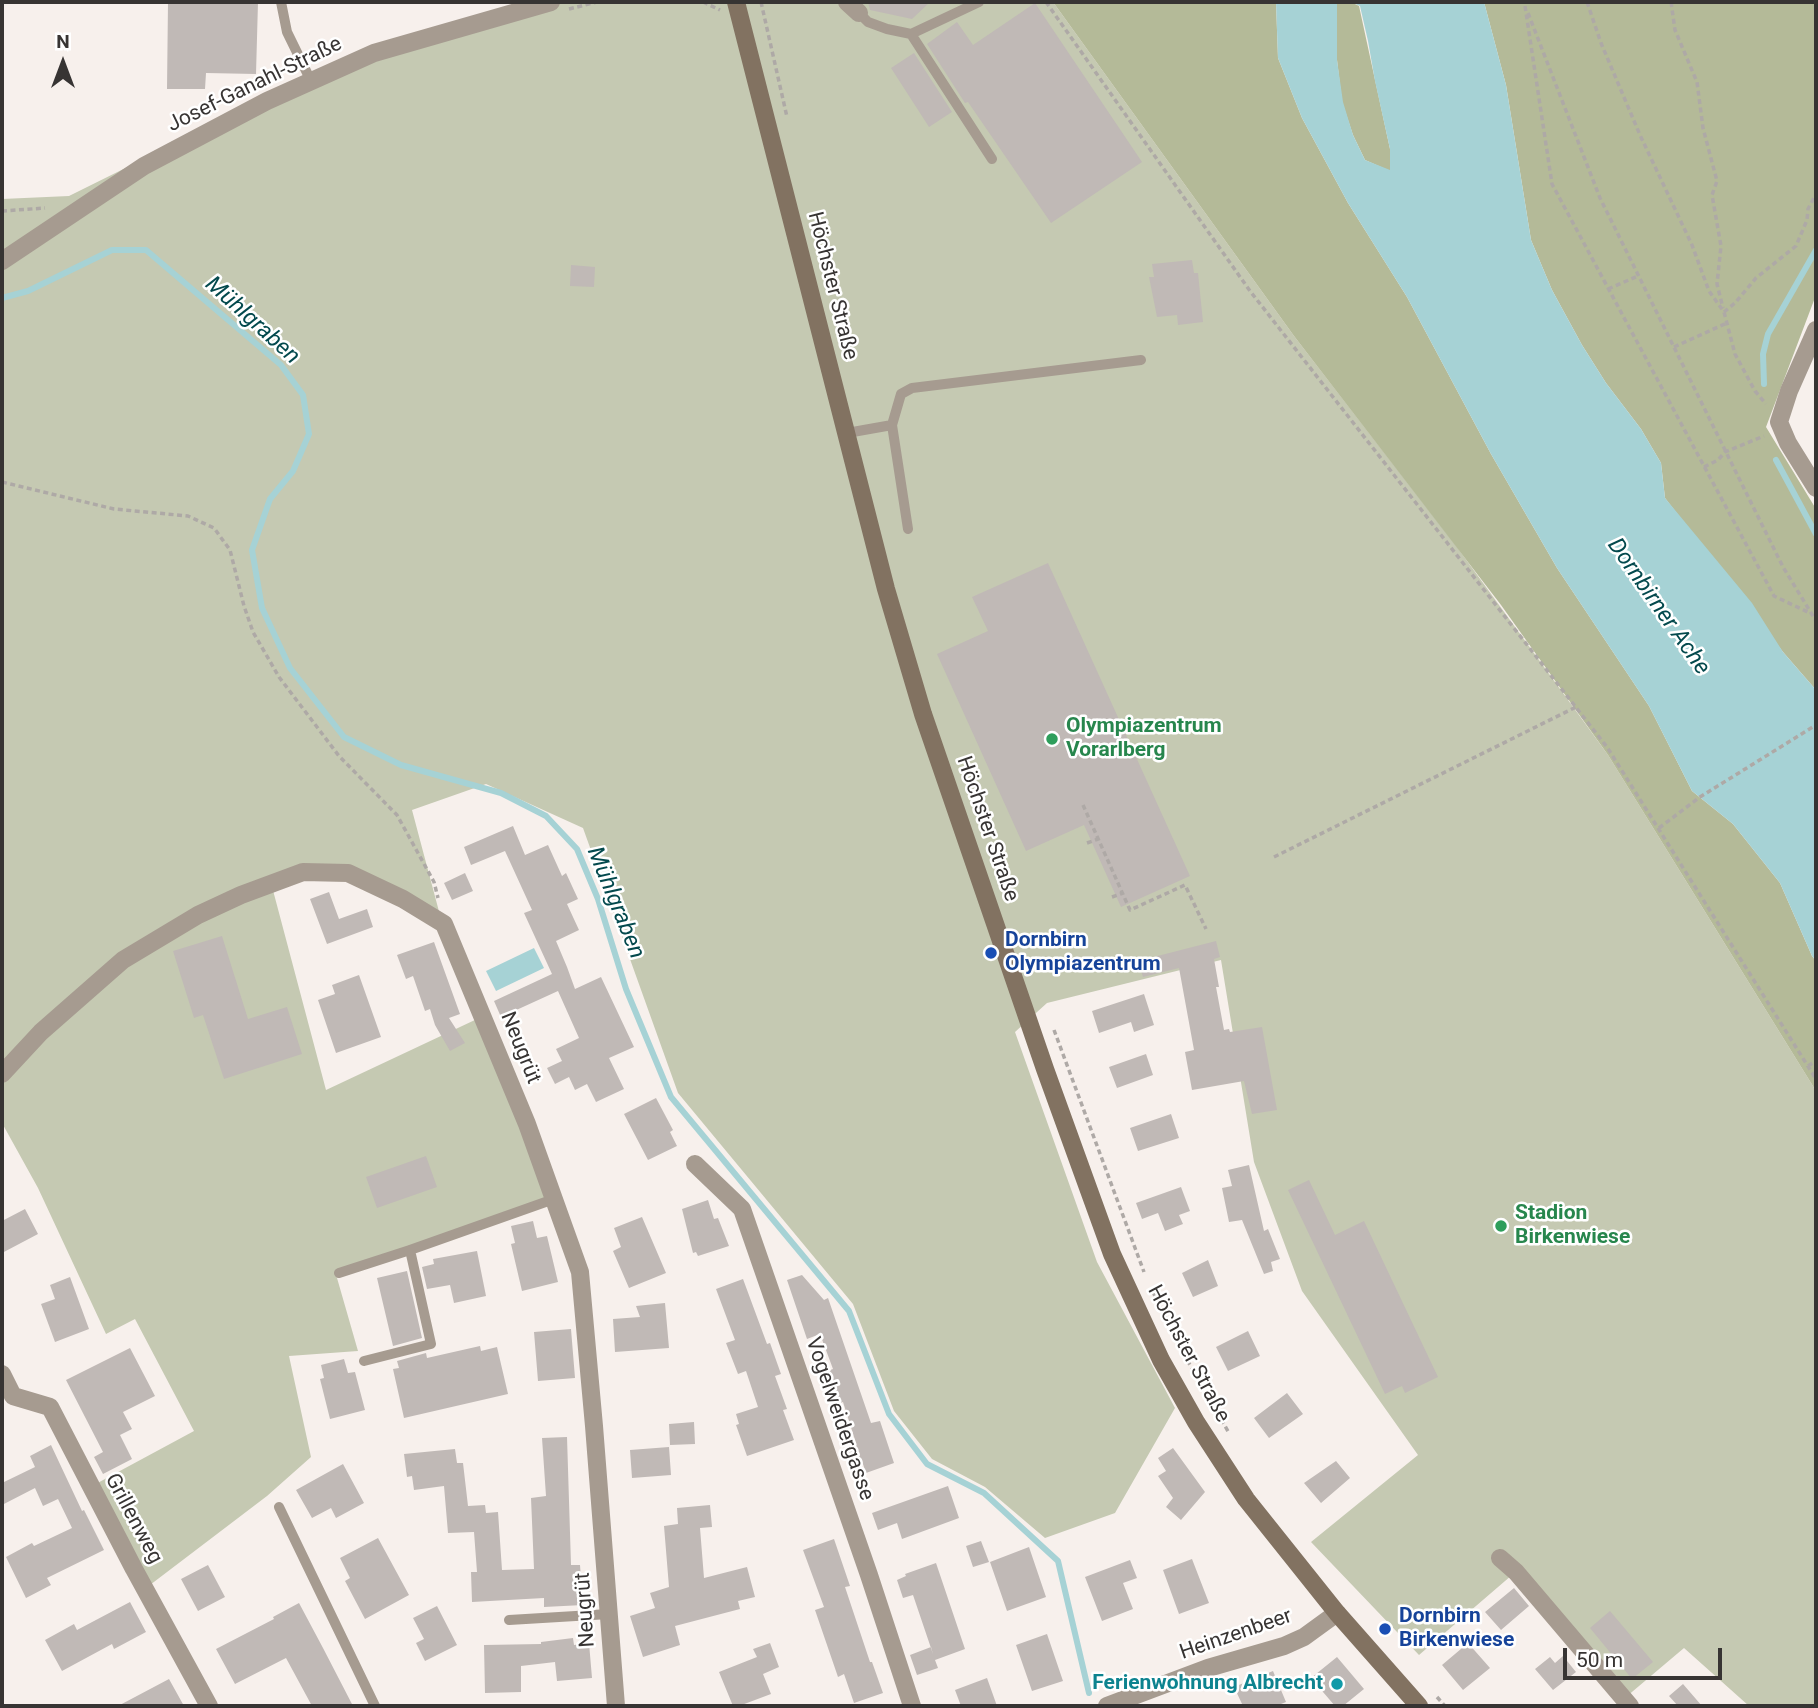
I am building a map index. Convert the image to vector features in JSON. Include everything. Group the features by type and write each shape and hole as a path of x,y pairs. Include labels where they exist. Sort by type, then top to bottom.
{"main road":[{"name":"Höchster Straße","path":"736,2 886,589 923,714 1112,1254 1161,1360 1196,1422 1246,1499 1337,1613 1419,1706"}],"street":[{"name":"Josef-Ganahl-Straße","path":"2,261 144,166 267,101 374,53 551,2"},
{"path":"1816,330 1789,391 1781,425 1788,443 1816,488"},
{"path":"2,1074 41,1032 122,960 198,915 241,895 303,872 348,873 403,899 444,924"},
{"name":"Neugrüt","path":"444,924 527,1124 580,1272 616,1706"},
{"name":"Vogelweidergasse","path":"695,1164 742,1209 912,1706"},
{"name":"Grillenweg","path":"2,1374 13,1396 50,1407 209,1706"},
{"path":"1500,1558 1516,1572 1630,1706"},
{"name":"Heinzenbeer","path":"1107,1706 1208,1668 1284,1646 1304,1637 1337,1613"}],"lane":[{"path":"281,2 287,32 311,81"},
{"path":"853,8 868,22 911,34 979,2"},
{"path":"911,34 992,159"},
{"path":"908,529 891,425 901,394 912,388 1141,360"},
{"path":"846,433 891,425"},
{"path":"339,1273 554,1199"},
{"path":"364,1361 432,1344 410,1250"},
{"path":"279,1507 375,1706"},
{"path":"509,1620 609,1614"}],"path":[{"path":"703,2 718,11"},
{"path":"1046,2 1250,291 1607,747 1816,1079"},
{"path":"1587,2 1601,43 1640,135 1692,245 1709,290 1724,312"},
{"path":"1671,2 1675,30 1697,82 1703,128 1717,181 1712,195 1721,246 1717,284 1724,312 1735,354 1755,391 1781,425 1726,452 1718,460 1704,467"},
{"path":"1524,4 1600,198 1783,567 1816,621"},
{"path":"1524,4 1552,184 1774,596 1812,614"},
{"path":"1724,312 1756,278 1796,246 1816,194"},
{"path":"1608,289 1639,276"},
{"path":"1674,347 1727,323"},
{"path":"2,482 114,509 188,516 214,528 230,550 253,632 279,677 339,756 397,815 434,882 444,924"},
{"path":"1273,857 1576,707"},
{"path":"1659,828 1700,797 1816,725"},
{"path":"1083,805 1130,910 1185,886 1206,929"},
{"path":"1087,844 1098,839"},
{"path":"1112,897 1123,893"},
{"path":"1051,1022 1145,1275"},
{"path":"1808,1066 1816,1061"},
{"path":"1808,1066 1816,1070"},
{"path":"1150,1286 1233,1441"}],"green space":[{"path":"526,2 1053,2 1294,336 1454,543 1608,755 1816,1091 1816,1706 1749,1706 1684,1648 1626,1697 1512,1575 1419,1655 1311,1542 1418,1455 1302,1291 1254,1162 1221,960 1047,1003 1015,1032 1097,1262 1175,1408 1115,1513 1045,1538 985,1487 932,1459 894,1411 853,1304 678,1093 583,828 486,784 412,810 441,919 349,871 270,879 326,1090 477,1019 548,1199 335,1271 358,1351 289,1356 311,1457 267,1496 146,1588 92,1486 194,1431 135,1319 106,1334 38,1188 2,1123 2,199 69,196 313,75"},
{"path":"1053,2 1276,2 1278,58 1302,118 1348,203 1407,297 1491,454 1557,568 1649,706 1692,791 1733,824 1780,883 1816,961 1816,1091 1608,755 1501,605 1294,336"},
{"path":"1337,2 1351,2 1359,6 1390,149 1390,171 1365,160 1342,102 1337,60"},
{"path":"1484,2 1816,2 1816,295 1766,427 1816,509 1816,690 1783,652 1665,498 1661,463 1641,429 1606,383 1582,345 1552,290 1531,240 1506,85"}],"water":[{"name":"Dornbirner Ache","path":"1276,2 1337,2 1337,60 1343,102 1353,135 1365,160 1390,170 1390,149 1360,6 1351,2 1484,2 1506,85 1531,240 1552,290 1582,345 1606,383 1641,429 1661,463 1665,498 1752,603 1783,652 1816,690 1816,961 1780,883 1733,824 1692,791 1649,706 1557,568 1491,454 1407,297 1348,203 1302,118 1278,58"},
{"path":"534,948 544,968 496,991 486,971"}],"building":[{"path":"168,2 258,2 256,74 206,73 205,89 167,89"},
{"path":"868,2 930,2 912,19 870,10"},
{"path":"1035,3 1142,162 1051,223 968,102 965,103 927,44 957,22 973,45"},
{"path":"914,53 952,112 929,127 891,68"},
{"path":"1192,260 1194,273 1198,273 1203,322 1178,325 1177,315 1157,317 1149,277 1154,277 1152,264"},
{"path":"571,265 595,267 594,287 570,286"},
{"name":"Olympiazentrum Vorarlberg","path":"1048,563 1190,876 1121,907 1084,825 1026,851 937,654 988,631 972,597"},
{"path":"513,826 525,855 548,845 562,876 566,873 578,899 567,904 579,930 556,941 575,989 601,977 634,1047 609,1058 624,1089 596,1102 587,1084 575,1090 569,1077 555,1084 547,1068 562,1061 556,1049 579,1038 558,991 501,1017 494,1001 552,974 524,913 532,910 505,851 471,865 464,847"},
{"path":"465,873 473,891 452,900 444,883"},
{"path":"329,892 339,919 367,909 373,927 327,944 310,899"},
{"path":"222,936 248,1019 287,1007 302,1054 224,1079 203,1015 194,1018 173,951"},
{"path":"1216,941 1220,957 1214,959 1219,987 1216,987 1224,1030 1229,1029 1230,1032 1262,1027 1277,1110 1252,1114 1244,1081 1192,1090 1185,1052 1194,1050 1179,968 1143,977 1138,961"},
{"path":"434,942 460,1014 449,1018 465,1043 450,1051 435,1025 430,1009 425,1011 413,976 406,979 397,955"},
{"path":"359,975 381,1037 336,1053 318,1000 335,994 332,985"},
{"path":"1144,994 1154,1025 1134,1032 1131,1022 1099,1033 1092,1011"},
{"path":"1146,1054 1153,1075 1117,1088 1109,1067"},
{"path":"656,1098 673,1130 670,1132 677,1146 648,1160 624,1114"},
{"path":"1171,1114 1179,1138 1138,1151 1130,1128"},
{"path":"426,1156 437,1187 377,1208 366,1177"},
{"path":"1249,1165 1264,1231 1268,1229 1280,1259 1271,1262 1273,1271 1264,1274 1242,1220 1229,1222 1222,1188 1232,1186 1228,1170"},
{"path":"1309,1180 1335,1235 1364,1221 1438,1377 1405,1393 1402,1386 1385,1394 1288,1190"},
{"path":"1181,1187 1190,1211 1179,1215 1183,1224 1165,1231 1158,1213 1142,1219 1136,1203"},
{"path":"708,1200 714,1219 718,1218 729,1246 698,1256 696,1252 693,1253 682,1209"},
{"path":"25,1209 38,1234 2,1253 2,1221"},
{"path":"642,1217 666,1273 629,1288 613,1251 621,1247 614,1228"},
{"path":"533,1221 537,1238 547,1236 558,1282 522,1291 511,1244 515,1243 511,1226"},
{"path":"477,1251 486,1296 454,1303 450,1285 427,1289 422,1267 434,1264 433,1259"},
{"path":"1208,1260 1218,1286 1193,1297 1182,1273"},
{"path":"407,1271 422,1338 393,1346 377,1278"},
{"path":"802,1275 824,1300 828,1298 871,1423 880,1421 894,1463 866,1473 862,1461 852,1464 846,1447 856,1443 843,1402 834,1405 822,1373 833,1369 820,1334 807,1339 787,1280"},
{"path":"70,1277 89,1329 55,1342 41,1304 55,1299 50,1285"},
{"path":"743,1279 781,1374 775,1376 787,1409 783,1410 794,1440 747,1456 736,1425 739,1424 736,1414 758,1407 746,1371 738,1374 726,1343 735,1340 716,1289"},
{"path":"665,1303 669,1348 615,1352 613,1319 640,1317 636,1306"},
{"path":"571,1329 575,1378 538,1381 534,1332"},
{"path":"1248,1331 1260,1356 1228,1371 1216,1347"},
{"path":"480,1346 481,1351 497,1347 508,1394 404,1418 393,1369 399,1368 397,1361 426,1353 427,1358"},
{"path":"130,1348 155,1396 123,1412 132,1429 120,1435 132,1459 103,1474 94,1457 103,1452 66,1380"},
{"path":"344,1359 348,1373 355,1372 365,1410 330,1419 320,1379 324,1378 321,1365"},
{"path":"1287,1393 1303,1414 1269,1438 1254,1418"},
{"path":"694,1422 695,1444 670,1445 669,1424"},
{"path":"567,1437 571,1565 580,1565 583,1605 544,1607 544,1598 472,1602 471,1572 477,1572 474,1532 448,1533 444,1486 414,1490 412,1476 407,1477 404,1454 455,1449 457,1463 463,1463 468,1506 485,1505 486,1513 498,1512 502,1570 534,1569 531,1498 546,1496 542,1438"},
{"path":"51,1445 104,1550 47,1578 51,1585 26,1598 6,1557 32,1543 34,1546 72,1528 58,1499 43,1506 35,1488 2,1505 2,1483 35,1467 30,1456"},
{"path":"669,1447 671,1475 632,1478 630,1450"},
{"path":"1173,1448 1205,1492 1181,1520 1166,1507 1173,1498 1158,1476 1166,1471 1158,1458"},
{"path":"1336,1461 1350,1478 1321,1503 1304,1483"},
{"path":"343,1464 364,1503 336,1518 331,1508 312,1518 296,1490"},
{"path":"948,1486 959,1518 902,1539 897,1523 878,1530 872,1513"},
{"path":"710,1505 712,1527 700,1528 704,1578 747,1567 755,1597 738,1601 740,1609 675,1626 680,1645 643,1657 630,1616 655,1608 650,1593 669,1587 664,1526 678,1524 677,1508"},
{"path":"378,1538 409,1595 365,1619 345,1581 350,1578 340,1558"},
{"path":"834,1539 850,1586 845,1587 883,1693 854,1703 844,1674 838,1677 815,1610 824,1607 803,1550"},
{"path":"981,1541 989,1562 973,1567 966,1546"},
{"path":"1029,1547 1046,1597 1007,1611 990,1562"},
{"path":"1192,1559 1209,1603 1179,1614 1163,1570"},
{"path":"1130,1560 1137,1578 1123,1583 1133,1609 1102,1621 1085,1577"},
{"path":"936,1563 965,1649 935,1660 938,1668 917,1675 910,1655 931,1647 913,1595 903,1598 897,1580 906,1576 905,1574"},
{"path":"208,1565 225,1597 198,1611 181,1579"},
{"path":"1514,1588 1529,1606 1501,1630 1485,1612"},
{"path":"130,1602 146,1632 114,1649 112,1644 62,1671 45,1640 74,1624 77,1630"},
{"path":"299,1603 353,1706 312,1706 286,1658 235,1684 216,1649"},
{"path":"437,1606 457,1645 425,1661 416,1643 424,1639 413,1618"},
{"path":"1610,1611 1653,1662 1632,1679 1590,1628"},
{"path":"1047,1634 1063,1681 1032,1691 1016,1645"},
{"path":"573,1638 574,1645 589,1643 592,1678 557,1681 555,1662 521,1666 521,1692 485,1693 484,1645 541,1644"},
{"path":"770,1643 779,1667 763,1674 771,1694 733,1706 719,1672 757,1657 753,1649"},
{"path":"1468,1643 1490,1668 1463,1690 1442,1665"},
{"path":"1563,1656 1576,1672 1553,1690 1535,1669 1550,1657 1555,1663"},
{"name":"Ferienwohnung Albrecht","path":"1337,1657 1364,1689 1343,1706 1335,1706 1311,1678"},
{"path":"1273,1671 1286,1702 1276,1706 1243,1706 1234,1687"},
{"path":"987,1678 997,1706 961,1706 955,1690"},
{"path":"169,1679 184,1706 118,1706"},
{"path":"1683,1684 1702,1706 1678,1706 1669,1696"}],"waterway":[{"name":"Mühlgraben","path":"2,298 28,291 112,250 146,250 281,365 303,395 309,434 293,471 270,499 252,550 262,608 290,668 344,737 401,765 501,793 546,816 577,849 598,899 626,989 671,1097 849,1311 889,1414 927,1464 984,1493 1058,1561 1089,1693"},
{"path":"1764,384 1763,354 1768,334 1816,250"},
{"path":"1776,460 1816,534"}],"place":[{"name":"Olympiazentrum Vorarlberg","path":"1052,739"},
{"name":"Dornbirn Olympiazentrum","path":"991,953"},
{"name":"Stadion Birkenwiese","path":"1501,1226"},
{"name":"Dornbirn Birkenwiese","path":"1385,1629"},
{"name":"Ferienwohnung Albrecht","path":"1337,1684"}]}
